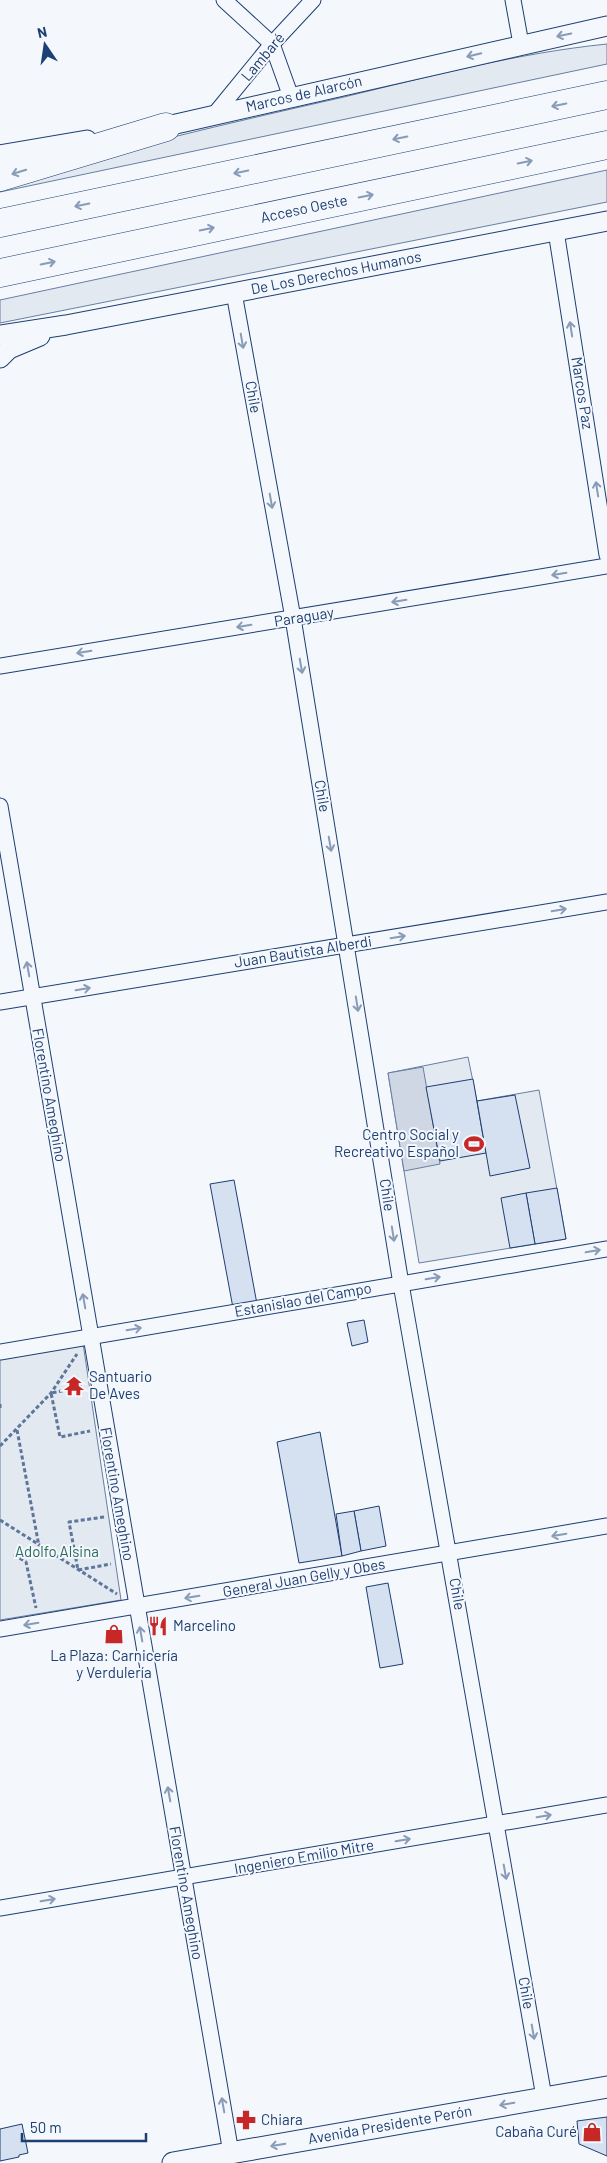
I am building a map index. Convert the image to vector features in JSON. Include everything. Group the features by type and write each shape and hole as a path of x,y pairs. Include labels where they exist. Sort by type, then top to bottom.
{"highway":[{"path":"0,223 607,94"},
{"path":"1,160 166,127"},
{"name":"Acceso Oeste","path":"0,273 607,145"}],"main road":[{"name":"Avenida Presidente Perón","path":"174,2163 235,2160 544,2097 607,2087"}],"street":[{"path":"224,0 272,44 291,97"},
{"name":"Lambaré","path":"214,115 272,44 313,0"},
{"path":"512,0 521,44"},
{"name":"Marcos de Alarcón","path":"166,127 521,44 607,26"},
{"name":"De Los Derechos Humanos","path":"0,335 66,325 607,221"},
{"name":"Marcos Paz","path":"556,231 607,555"},
{"name":"Chile","path":"234,293 292,618 401,1284 544,2097"},
{"name":"De Los Derechos Humanos","path":"0,358 9,349 66,325"},
{"name":"Paraguay","path":"0,666 607,566"},
{"name":"Florentino Ameghino","path":"0,806 183,1877 235,2160"},
{"name":"Juan Bautista Alberdi","path":"0,1002 607,902"},
{"name":"Estanislao del Campo","path":"0,1352 607,1249"},
{"name":"General Juan Gelly y Obes","path":"0,1629 607,1526"},
{"name":"Ingeniero Emilio Mitre","path":"0,1908 607,1805"}],"path":[{"path":"0,1446 51,1393 64,1376 82,1343 90,1336"},
{"path":"51,1393 82,1387"},
{"path":"51,1393 60,1437 90,1431"},
{"path":"0,1404 0,1410"},
{"path":"17,1429 39,1546"},
{"path":"78,1570 69,1522 104,1517"},
{"path":"0,1520 136,1606"},
{"path":"14,1555 26,1562 36,1608"},
{"path":"78,1570 111,1564"}],"green space":[{"path":"607,44 607,64 0,192 0,184 171,138 475,66 541,53"},
{"path":"607,170 607,202 0,323 0,300"},
{"name":"Centro Social y Recreativo Español","path":"468,1057 477,1101 539,1090 566,1239 419,1263 388,1073"},
{"name":"Adolfo Alsina","path":"83,1343 121,1600 0,1620 0,1358"}],"shaded area":[{"path":"423,1067 440,1164 404,1171 388,1073"}],"building":[{"path":"473,1079 486,1153 440,1161 426,1087"},
{"path":"515,1095 530,1168 490,1176 477,1101"},
{"path":"234,1180 257,1304 233,1308 210,1184"},
{"path":"557,1188 566,1239 535,1244 526,1193"},
{"path":"526,1193 535,1244 510,1248 501,1198"},
{"path":"364,1320 368,1342 352,1346 347,1323"},
{"path":"320,1432 342,1556 299,1563 277,1442"},
{"path":"379,1506 386,1546 361,1551 354,1511"},
{"path":"354,1511 361,1551 342,1556 336,1514"},
{"path":"388,1583 403,1664 380,1668 366,1587"},
{"name":"Cabaña Curé","path":"607,2117 607,2156 579,2144 577,2121"},
{"path":"22,2124 28,2153 0,2161 0,2129"}],"place":[{"name":"Centro Social y Recreativo Español","path":"474,1144"},
{"name":"Santuario De Aves","path":"74,1386"},
{"name":"Marcelino","path":"158,1626"},
{"name":"La Plaza: Carnicería y Verdulería","path":"114,1634"},
{"name":"Chiara","path":"246,2120"},
{"name":"Cabaña Curé","path":"592,2132"}]}
